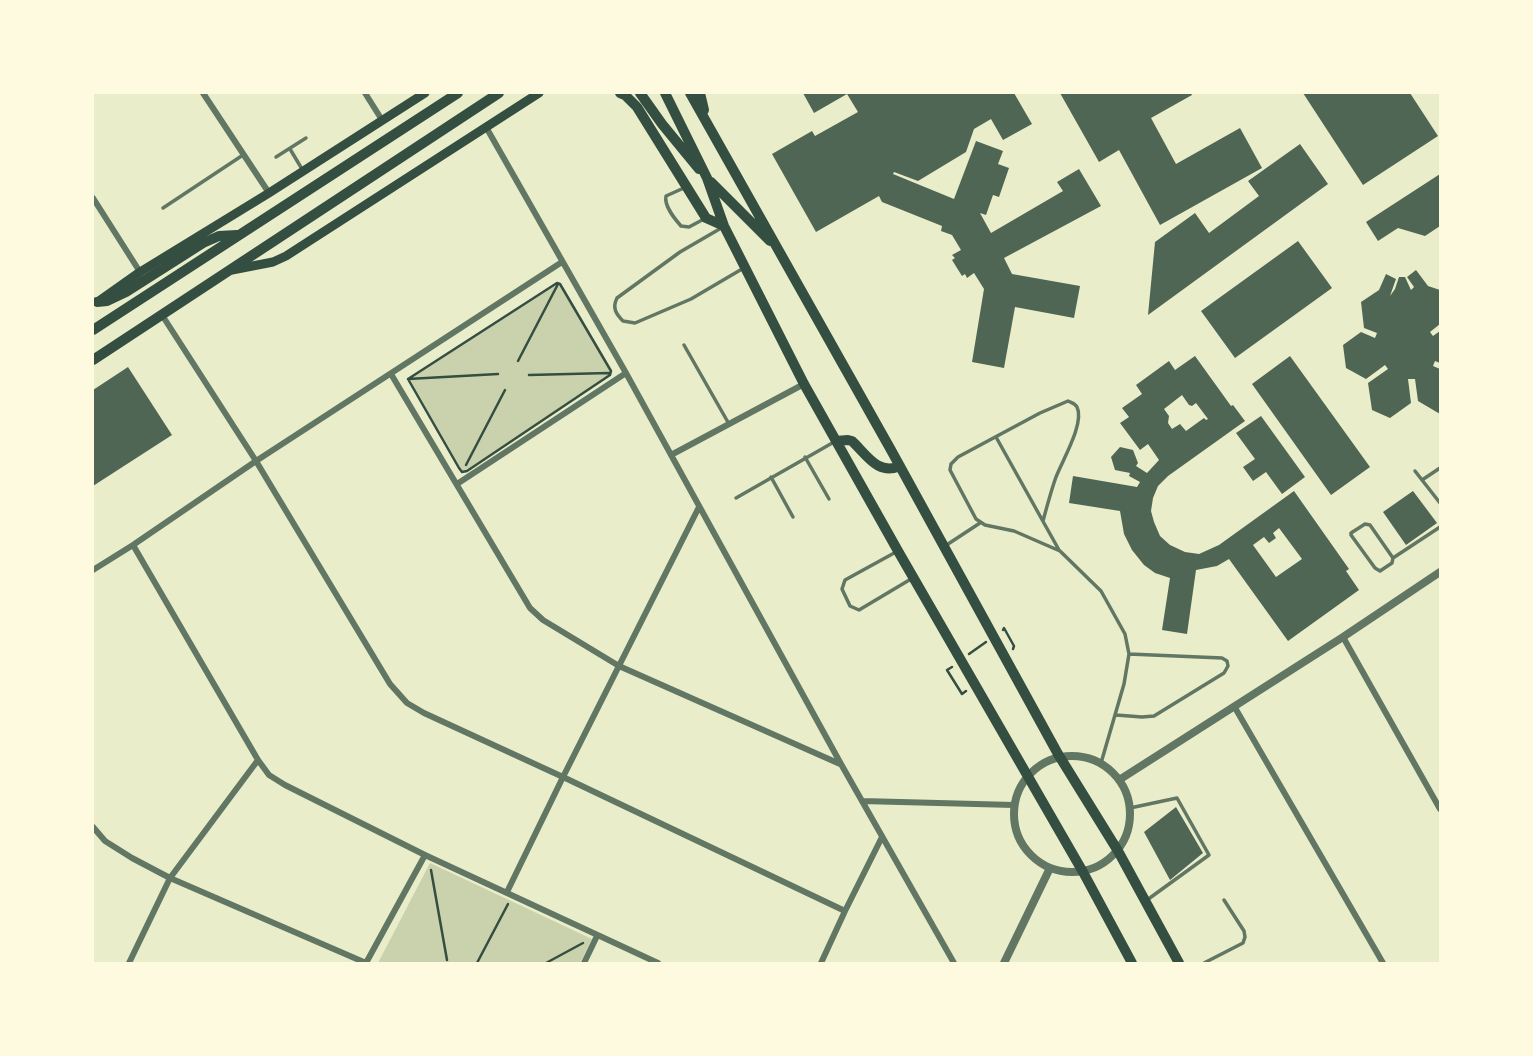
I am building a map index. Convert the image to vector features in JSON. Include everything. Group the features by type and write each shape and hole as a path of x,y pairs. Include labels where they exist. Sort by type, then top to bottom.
{"highway":[{"path":"93,331 458,93"},
{"path":"93,360 499,93"},
{"path":"95,304 126,292 203,243 219,236 239,235"}],"main road":[{"path":"95,304 140,272 425,93"},
{"path":"620,93 637,107 706,218 724,226"},
{"path":"640,93 689,158 778,249"},
{"path":"656,93 678,121"},
{"path":"665,93 707,178 724,226 804,384 1083,872 1132,963"},
{"path":"690,93 1060,757 1118,852 1179,963"},
{"path":"700,93 708,124"},
{"path":"230,270 273,262 286,256 536,94"},
{"path":"836,441 852,441 881,468 892,469 900,466"}],"street":[{"path":"203,93 269,193"},
{"path":"365,93 382,120"},
{"path":"486,127 954,963"},
{"path":"93,198 140,272"},
{"path":"93,570 562,261"},
{"path":"162,315 256,461 390,684 407,702 424,713 845,911"},
{"path":"457,484 626,373"},
{"path":"391,374 530,608 542,620 619,666 841,764"},
{"path":"671,455 804,384"},
{"path":"508,892 699,507"},
{"path":"133,545 269,775 425,855 508,892 595,937 658,963"},
{"path":"1119,780 1440,572"},
{"path":"1343,637 1440,809"},
{"path":"1234,706 1382,963"},
{"path":"1060,757 1089,758 1101,763 1111,770 1127,793 1130,824 1126,838 1118,852 1102,865 1071,873 1049,868 1033,858 1021,843 1014,824 1014,805 1019,790 1027,777 1042,764 1060,757"},
{"path":"129,963 170,878 258,760"},
{"path":"862,802 1014,805"},
{"path":"93,827 105,841 170,878 366,963 425,855"},
{"path":"821,963 882,837"},
{"path":"1004,963 1049,868"},
{"path":"584,963 595,937"}],"lane":[{"path":"276,157 306,138"},
{"path":"289,148 303,171"},
{"path":"163,208 243,155"},
{"path":"687,187 668,193 665,200 678,224 689,227 706,218"},
{"path":"724,226 680,252 617,298 615,310 623,321 635,323 691,299 745,267"},
{"path":"684,345 729,424"},
{"path":"1043,521 1056,476 1077,424 1078,409 1075,404 1064,402 958,457 953,460 950,470 980,523 1014,531 1060,551"},
{"path":"996,437 1060,551 1101,591 1125,634 1129,654 1124,684 1101,763"},
{"path":"736,498 836,441"},
{"path":"805,457 829,499"},
{"path":"1423,480 1440,468"},
{"path":"1415,471 1440,503"},
{"path":"771,477 793,517"},
{"path":"943,547 980,523"},
{"path":"1394,558 1370,525 1365,524 1351,533 1352,538 1380,571 1392,563 1394,558 1440,527"},
{"path":"898,551 845,580 842,589 850,606 859,610 913,578"},
{"path":"1116,715 1154,716 1224,673 1228,666 1227,661 1222,658 1129,654"},
{"path":"1130,808 1177,798 1209,855 1145,901"},
{"path":"1204,963 1242,943 1245,937 1224,900"}],"path":[{"path":"518,362 559,283"},
{"path":"559,283 612,373"},
{"path":"408,379 559,283"},
{"path":"528,375 612,373"},
{"path":"462,472 612,373"},
{"path":"408,379 498,374"},
{"path":"408,379 462,472"},
{"path":"462,472 505,390"},
{"path":"995,635 1004,628"},
{"path":"966,656 985,642"},
{"path":"957,663 947,670 962,694 975,687"},
{"path":"424,874 430,863 447,960"},
{"path":"477,963 510,900"},
{"path":"546,963 595,937"}],"green space":[{"path":"559,283 612,373 462,472 408,381 409,378"},
{"path":"430,863 592,939 580,963 378,963"}],"building":[{"path":"803,93 1014,93 1032,124 1003,140 991,119 974,129 966,152 918,181 894,172 893,174 954,199 976,141 1003,151 998,164 1009,168 999,197 993,195 986,215 980,213 991,233 1063,191 1057,182 1079,169 1101,206 1004,258 1012,274 1080,286 1074,318 1015,307 1004,368 972,362 984,289 974,273 967,278 965,274 962,276 952,260 955,258 952,255 961,250 952,235 941,231 942,226 882,202 879,196 816,232 772,154 812,131 815,136 858,112 847,94 814,113"},
{"path":"1060,93 1191,93 1192,95 1151,118 1176,164 1240,128 1262,168 1160,225 1119,150 1099,162"},
{"path":"1303,93 1410,93 1438,136 1363,185"},
{"path":"1300,144 1328,184 1148,315 1155,242 1195,213 1209,233 1259,196 1248,181"},
{"path":"1440,174 1440,226 1425,236 1398,228 1378,241 1366,222"},
{"path":"1298,241 1332,288 1235,358 1201,311"},
{"path":"1416,270 1428,286 1440,290 1440,324 1430,332 1433,336 1440,331 1440,363 1435,361 1433,366 1440,369 1440,414 1418,401 1415,379 1408,379 1411,403 1390,418 1372,410 1368,383 1388,369 1385,365 1366,379 1346,368 1343,345 1361,332 1375,338 1377,333 1364,328 1361,302 1379,290 1386,274 1396,279 1390,296 1399,277 1405,277 1411,290 1414,287 1407,277"},
{"path":"1195,356 1245,421 1158,486 1151,511 1160,536 1170,545 1185,552 1199,554 1219,545 1294,491 1349,569 1346,571 1359,590 1288,641 1229,559 1217,566 1196,570 1187,634 1162,630 1170,578 1155,573 1144,565 1132,550 1124,534 1120,511 1069,503 1073,476 1137,487 1140,482 1129,476 1130,473 1115,470 1111,457 1120,447 1133,450 1138,463 1136,466 1147,473 1159,460 1148,444 1140,450 1120,423 1129,417 1122,408 1142,394 1136,385 1169,361 1175,370","holes":["1182,395 1189,405 1196,403 1208,419 1204,418 1186,431 1180,424 1172,429 1164,409","1279,528 1302,559 1276,577 1253,545 1264,537 1269,543 1276,538 1273,533"]},
{"path":"1290,356 1370,467 1331,495 1252,384"},
{"path":"128,367 172,435 93,486 93,390"},
{"path":"1261,416 1305,477 1282,494 1266,472 1253,481 1243,467 1255,459 1236,433"},
{"path":"1413,491 1437,523 1406,545 1383,512"},
{"path":"1176,807 1203,853 1170,880 1144,832"}]}
